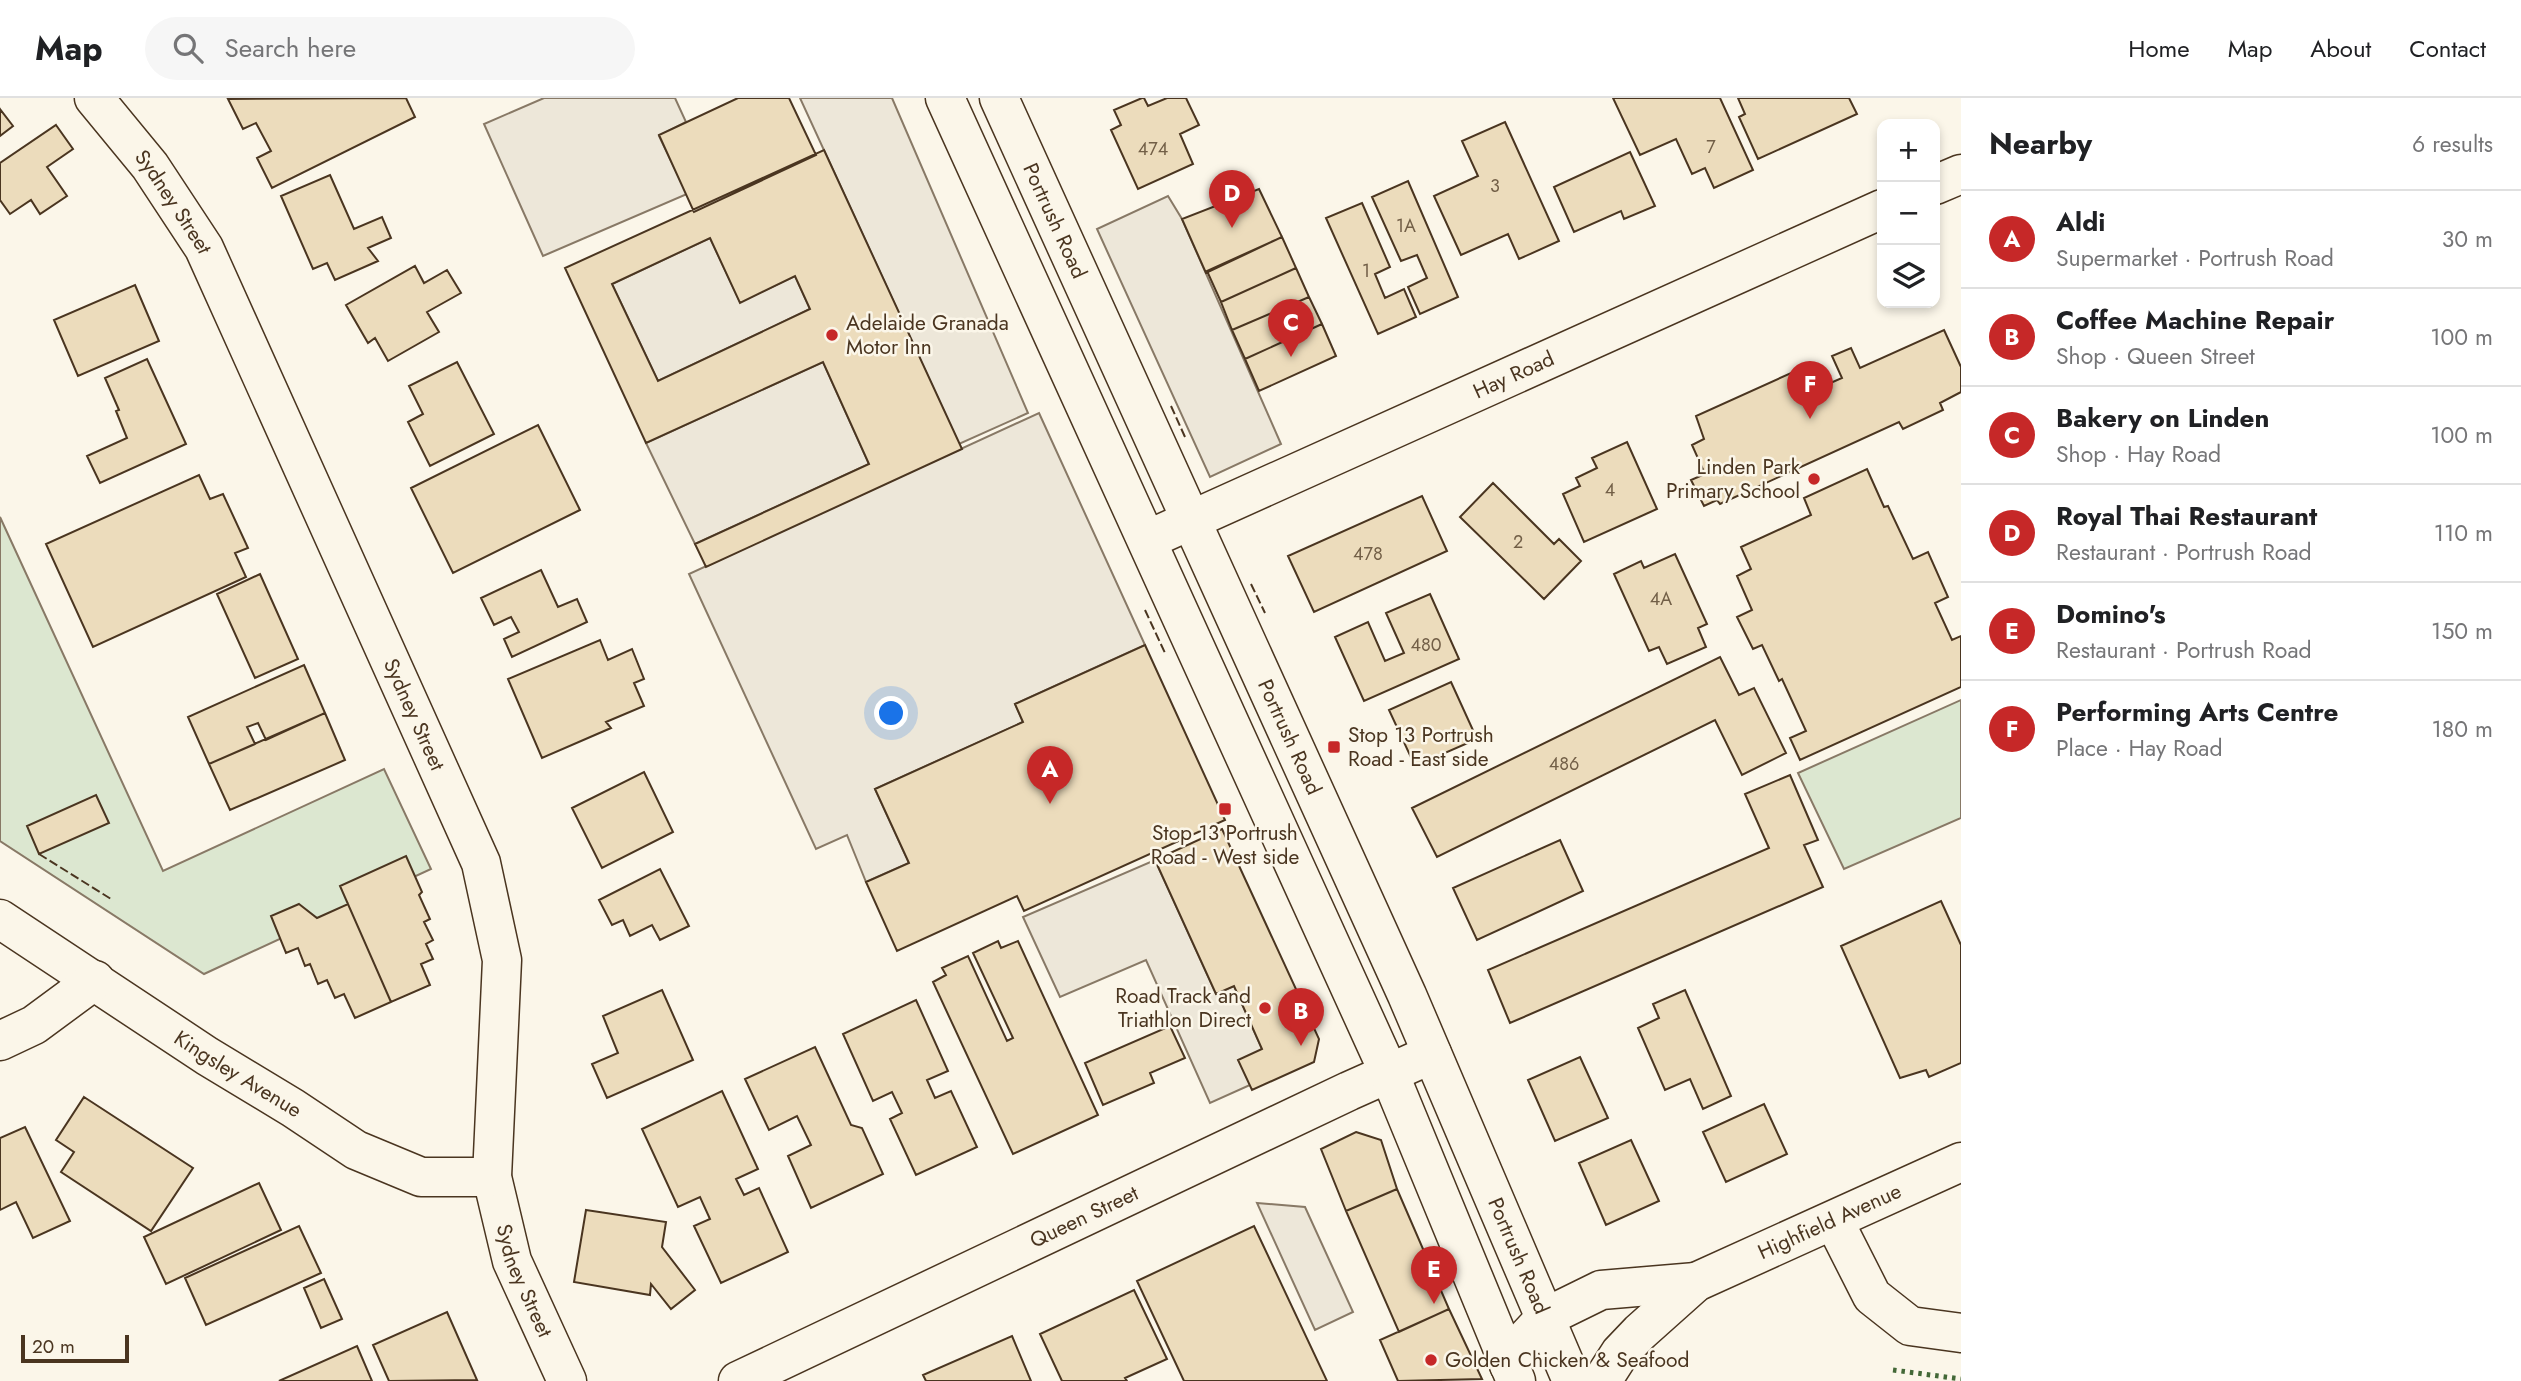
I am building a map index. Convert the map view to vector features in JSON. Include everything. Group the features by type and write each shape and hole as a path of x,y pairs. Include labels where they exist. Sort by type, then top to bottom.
{"main road":[{"name":"Sydney Street","path":"93,98 150,166 204,248 481,863 502,960 492,1177 512,1261 567,1381"},
{"path":"945,98 1389,1073 1512,1373"},
{"name":"Portrush Road","path":"999,98 1432,1054 1572,1381"},
{"path":"1940,183 1961,174"},
{"name":"Hay Road","path":"1146,540 1877,211"},
{"name":"Kingsley Avenue","path":"0,919 207,1056 356,1150 421,1177 492,1177"},
{"path":"0,1041 34,1026 94,980"},
{"name":"Queen Street","path":"737,1381 1432,1054"},
{"name":"Highfield Avenue","path":"1602,1381 1620,1353 1696,1282 1961,1162"},
{"path":"1834,1221 1872,1296 1910,1326 1961,1333"},
{"name":"Highfield Avenue","path":"1512,1373 1519,1346 1546,1317 1601,1290 1696,1282"}],"green space":[{"path":"0,517 163,871 384,769 431,869 204,974 0,841"},
{"path":"1961,700 1961,818 1844,869 1798,773"}],"shaded area":[{"path":"544,98 675,98 686,122 659,136 687,194 543,256 484,124"},
{"path":"800,98 892,98 1028,413 959,444"},
{"path":"1168,196 1182,219 1281,444 1210,477 1097,229"},
{"path":"710,238 740,302 795,276 810,309 658,381 612,284"},
{"path":"823,362 869,464 695,544 646,443"},
{"path":"1039,413 1145,645 1015,704 1023,722 875,789 909,863 866,882 847,835 816,849 689,574"},
{"path":"1155,860 1216,994 1234,986 1262,1049 1250,1085 1210,1103 1146,960 1060,997 1023,917"},
{"path":"1257,1203 1305,1207 1353,1312 1315,1330"}],"building":[{"path":"406,98 415,117 272,188 257,158 271,151 256,123 243,129 228,99"},
{"path":"738,98 789,98 816,155 694,212 659,135"},
{"path":"1142,98 1148,106 1167,98 1186,98 1199,125 1180,134 1193,164 1138,189 1111,130 1121,125 1114,110"},
{"path":"1613,98 1720,98 1753,170 1714,188 1705,168 1692,174 1676,139 1640,155"},
{"path":"1738,98 1849,98 1857,114 1758,159 1739,117 1745,114"},
{"path":"0,109 13,126 0,136"},
{"path":"1505,122 1559,241 1519,259 1508,234 1461,255 1434,196 1478,176 1462,141"},
{"path":"56,125 73,149 47,167 67,196 40,214 31,200 10,214 0,200 0,163"},
{"name":"Adelaide Granada Motor Inn","path":"824,150 962,449 706,567 695,544 869,464 823,362 646,443 565,268","holes":["710,238 740,303 795,276 810,309 658,381 612,284"]},
{"path":"1630,152 1655,206 1624,219 1621,211 1574,232 1554,187"},
{"path":"330,175 354,229 382,217 391,238 368,248 378,261 335,280 327,263 313,269 281,196"},
{"path":"1408,181 1458,297 1420,314 1408,287 1427,278 1417,255 1401,261 1372,197"},
{"path":"1259,189 1282,237 1206,273 1182,219"},
{"path":"1362,203 1390,267 1375,274 1385,298 1404,289 1416,317 1378,334 1326,218"},
{"path":"1282,237 1296,268 1221,302 1207,271"},
{"path":"415,266 424,283 447,270 461,293 427,312 439,332 388,361 375,338 368,343 346,305"},
{"path":"1296,268 1309,297 1232,330 1221,302"},
{"path":"135,285 159,341 78,376 54,320"},
{"path":"1309,297 1322,324 1245,359 1232,330"},
{"path":"1322,324 1336,356 1259,391 1245,359"},
{"path":"1944,330 1961,367 1961,392 1940,403 1943,410 1903,429 1899,422 1720,504 1717,500 1704,506 1691,480 1705,474 1692,445 1704,439 1696,416 1800,369 1810,392 1842,378 1832,356 1851,348 1860,368"},
{"path":"147,359 186,444 100,483 87,456 127,438 116,411 119,410 105,378"},
{"path":"457,362 494,434 430,466 408,422 423,414 409,386"},
{"path":"538,425 580,510 453,573 411,488"},
{"path":"1627,442 1657,509 1584,542 1563,494 1580,486 1576,478 1597,468 1592,458"},
{"path":"1867,469 1884,507 1888,506 1913,559 1928,552 1948,597 1935,603 1952,640 1961,636 1961,687 1800,760 1790,738 1806,731 1782,679 1779,681 1762,645 1753,649 1737,617 1752,610 1737,576 1751,569 1741,547 1811,515 1804,498"},
{"path":"199,475 210,499 223,494 248,548 235,553 246,577 93,647 46,544"},
{"path":"1493,483 1554,544 1559,539 1581,561 1544,599 1460,517"},
{"path":"1422,496 1447,551 1314,612 1288,556"},
{"path":"1675,554 1707,624 1698,628 1706,647 1667,664 1659,647 1649,651 1614,574 1641,561 1644,568"},
{"path":"541,570 558,607 577,599 587,622 512,657 504,639 519,632 511,617 494,625 481,598"},
{"path":"260,574 298,659 255,678 217,594"},
{"path":"1430,594 1459,659 1364,701 1335,637 1368,622 1385,661 1404,653 1386,613"},
{"path":"600,640 608,660 632,649 644,679 634,683 644,706 606,722 611,728 542,758 508,679"},
{"path":"1145,645 1225,820 1024,911 1017,896 897,951 866,882 909,863 875,789 1023,722 1015,704"},
{"path":"1720,657 1739,695 1754,688 1786,753 1742,775 1715,720 1437,857 1412,808"},
{"path":"304,665 325,713 266,740 258,723 247,727 255,744 209,764 188,717"},
{"path":"1451,682 1477,739 1415,766 1389,710"},
{"path":"325,713 345,760 230,810 209,764"},
{"path":"644,772 673,832 602,868 572,808"},
{"path":"1790,775 1818,840 1804,845 1823,887 1510,1023 1488,970 1769,848 1745,794"},
{"path":"96,795 109,823 39,854 27,826"},
{"path":"1222,829 1319,1039 1314,1062 1252,1090 1238,1060 1262,1049 1234,986 1216,994 1155,860"},
{"path":"1560,840 1583,891 1477,940 1453,888"},
{"path":"406,856 422,892 419,895 430,919 424,922 433,940 426,944 433,959 421,964 430,985 391,1002 340,886"},
{"path":"660,869 689,926 660,940 652,925 630,936 623,920 612,925 599,900"},
{"path":"1941,901 1961,945 1961,1063 1929,1077 1926,1070 1900,1078 1841,946"},
{"path":"299,904 317,918 348,904 391,1002 355,1018 344,994 335,998 327,980 318,984 310,964 305,966 298,948 286,953 271,916"},
{"path":"998,941 1001,948 1018,941 1098,1115 1013,1154 933,982 946,975 942,968 968,956 1007,1041 1013,1038 973,953"},
{"path":"662,990 693,1060 607,1098 592,1064 618,1053 603,1016"},
{"path":"1685,990 1731,1096 1703,1109 1690,1079 1665,1090 1638,1028 1659,1018 1653,1004"},
{"path":"916,1000 948,1071 927,1080 935,1098 951,1091 977,1147 916,1175 890,1119 902,1113 892,1092 873,1101 843,1034"},
{"path":"1170,1026 1185,1058 1150,1073 1154,1083 1103,1105 1085,1063"},
{"path":"815,1047 851,1125 862,1128 883,1174 811,1208 788,1156 811,1145 797,1116 769,1130 745,1079"},
{"path":"1580,1057 1608,1118 1555,1141 1528,1080"},
{"path":"722,1091 758,1169 736,1179 744,1195 759,1188 788,1252 721,1283 694,1226 710,1219 700,1197 678,1207 642,1129"},
{"path":"84,1097 193,1168 151,1231 61,1172 74,1152 56,1140"},
{"path":"1764,1104 1787,1154 1726,1182 1703,1132"},
{"path":"25,1127 70,1221 33,1238 16,1202 0,1210 0,1138"},
{"path":"1356,1132 1381,1140 1397,1189 1346,1211 1321,1149"},
{"path":"1631,1140 1659,1201 1606,1225 1579,1163"},
{"path":"259,1183 281,1230 166,1284 144,1237"},
{"path":"1397,1189 1449,1309 1399,1332 1346,1211"},
{"path":"586,1210 666,1222 662,1247 695,1290 671,1309 651,1284 650,1295 574,1282"},
{"path":"299,1226 321,1273 206,1325 185,1278"},
{"path":"1254,1226 1327,1381 1184,1381 1137,1281"},
{"path":"324,1279 342,1319 321,1328 304,1288"},
{"path":"1134,1290 1167,1359 1125,1378 1127,1381 1062,1381 1040,1334"},
{"name":"Golden Chicken & Seafood","path":"1449,1309 1482,1379 1398,1381 1380,1340"},
{"path":"447,1312 477,1380 389,1381 373,1345"},
{"path":"1012,1336 1031,1381 926,1381 923,1375"},
{"path":"357,1346 372,1381 279,1381"}],"hedge":[{"path":"1893,1370 1961,1379"}],"fence":[{"path":"1171,406 1185,437"},
{"path":"1251,584 1265,613"},
{"path":"1145,610 1165,653"},
{"path":"39,854 111,899"}],"place":[{"name":"Royal Thai Restaurant","path":"1232,228"},
{"name":"Adelaide Granada Motor Inn","path":"832,335"},
{"name":"Bakery on Linden","path":"1291,357"},
{"name":"Performing Arts Centre","path":"1810,419"},
{"name":"Linden Park Primary School","path":"1814,479"},
{"name":"Stop 13 Portrush Road - East side","path":"1334,747"},
{"name":"Aldi","path":"1050,804"},
{"name":"Stop 13 Portrush Road - West side","path":"1225,809"},
{"name":"Road Track and Triathlon Direct","path":"1265,1008"},
{"name":"Coffee Machine Repair","path":"1301,1046"},
{"name":"Domino's","path":"1434,1304"},
{"name":"Golden Chicken & Seafood","path":"1431,1360"}]}
